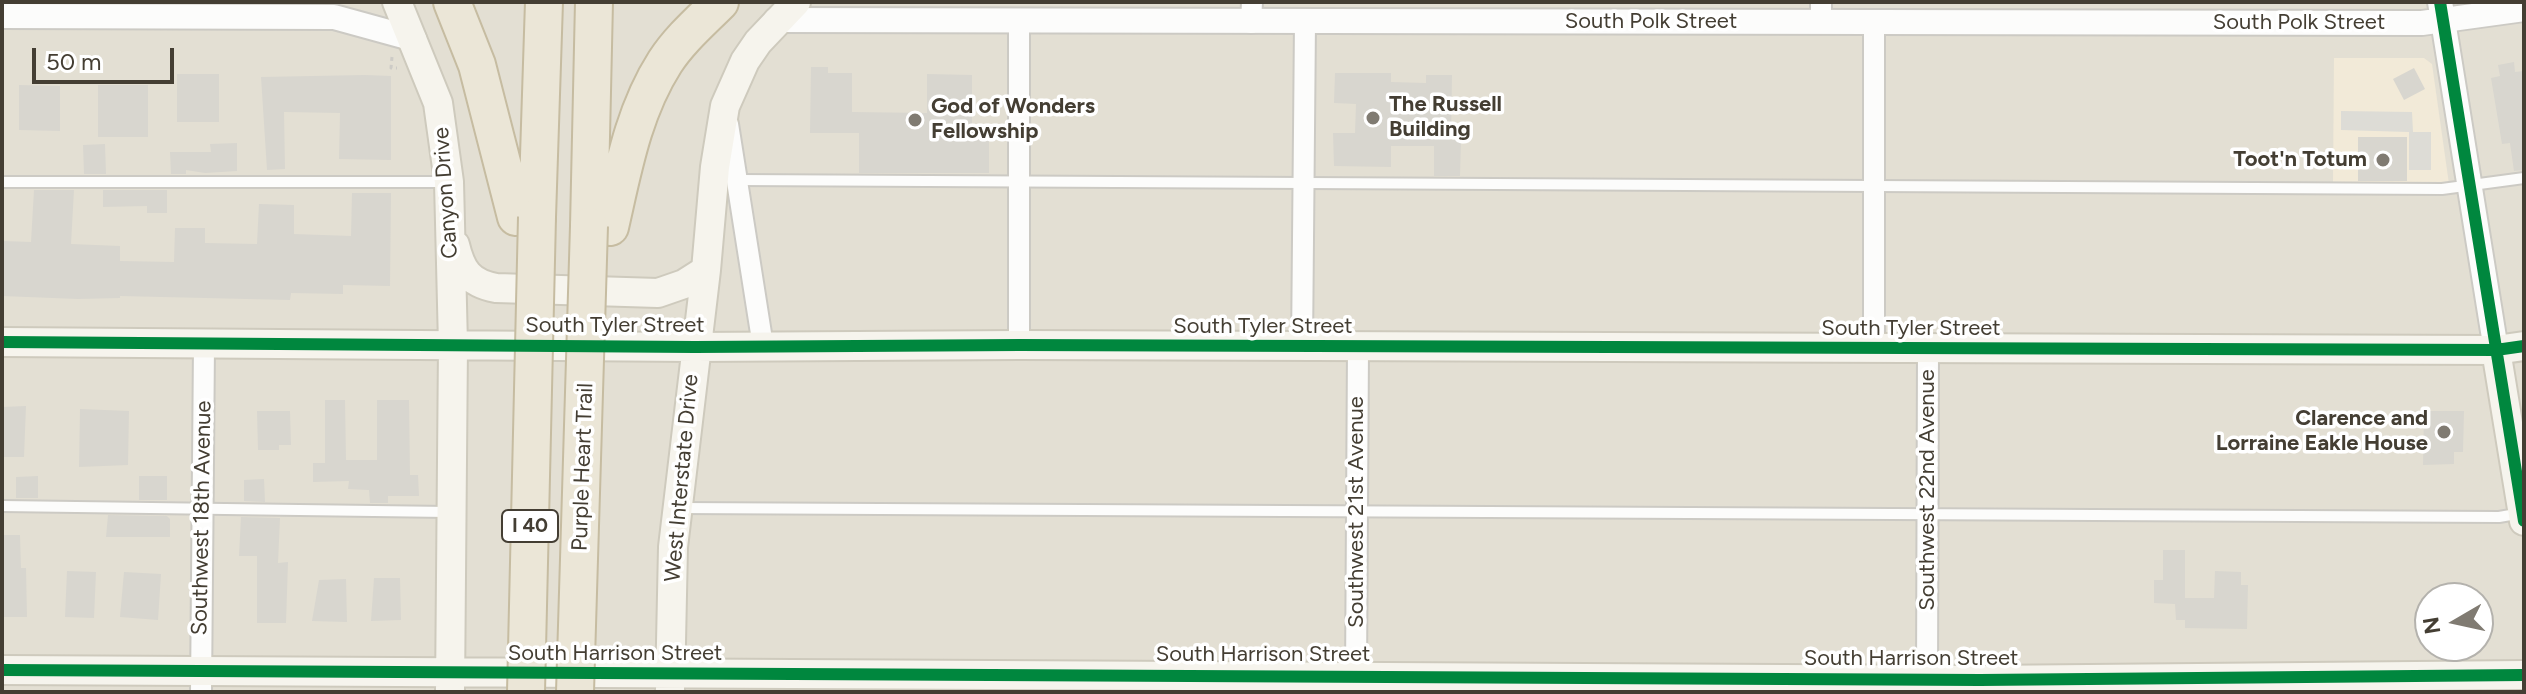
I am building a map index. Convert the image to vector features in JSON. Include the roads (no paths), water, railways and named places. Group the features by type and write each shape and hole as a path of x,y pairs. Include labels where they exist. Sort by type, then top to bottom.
{"highway":[{"path":"452,2 526,217"},
{"path":"526,217 544,2"},
{"path":"594,2 600,226"},
{"path":"600,226 646,97 666,61 690,31 720,2"},
{"name":"I 40","path":"526,217 533,359 526,692"},
{"name":"Purple Heart Trail","path":"575,692 586,360 600,226"}],"main road":[{"name":"Canyon Drive","path":"397,2 403,44 438,103 449,182 453,345"},
{"name":"West Interstate Drive","path":"670,683 673,547 715,167 725,106 745,61 786,11"},
{"path":"451,229 459,263 465,274 474,281 496,288 658,293 684,284 706,270"},
{"name":"South Tyler Street","path":"2,342 695,347 1019,345 2496,350 2524,346"},
{"path":"450,683 453,345"},
{"path":"2496,350 2524,516"},
{"name":"South Harrison Street","path":"2,670 201,682 450,683 1356,675 1410,684 1927,679 1980,686 2123,686 2524,675"}],"street":[{"path":"2,16 199,9 342,10 403,44"},
{"name":"South Polk Street","path":"786,11 969,12 1019,21 1252,12 1305,22 1821,12 1874,23 2524,9"},
{"path":"2442,12 2496,350"},
{"path":"1019,21 1019,345"},
{"path":"1302,347 1305,22"},
{"path":"1874,23 1874,349"},
{"path":"725,106 763,346"},
{"name":"Southwest 18th Avenue","path":"201,682 204,345"},
{"name":"Southwest 21st Avenue","path":"1356,675 1358,348"},
{"name":"Southwest 22nd Avenue","path":"1927,679 1928,349"}],"lane":[{"path":"738,180 2442,189 2524,178"},
{"path":"2,182 449,182"},
{"path":"2,506 450,512"},
{"path":"677,508 2524,516"}],"place":[{"name":"The Russell Building","path":"1373,118"},
{"name":"God of Wonders Fellowship","path":"915,120"},
{"name":"Toot'n Totum","path":"2383,160"},
{"name":"Clarence and Lorraine Eakle House","path":"2444,432"}]}
